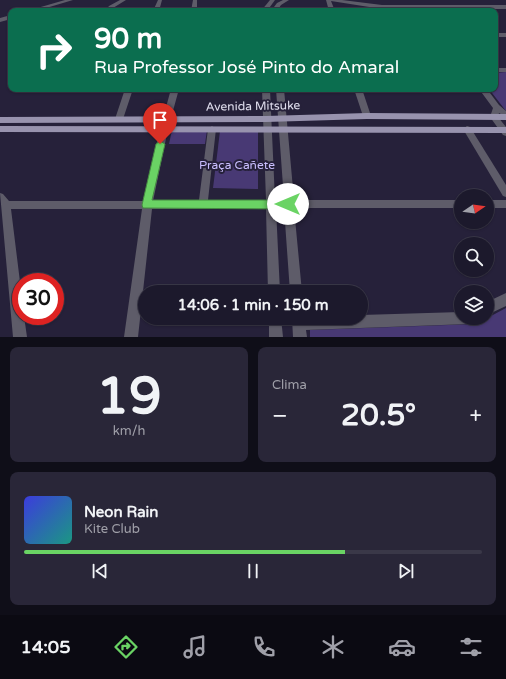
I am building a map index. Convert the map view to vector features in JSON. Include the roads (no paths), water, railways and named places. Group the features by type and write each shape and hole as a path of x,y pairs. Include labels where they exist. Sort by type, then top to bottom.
{"main road":[{"name":"Avenida Mitsuke","path":"0,120 282,119 367,116 506,116"},
{"path":"123,119 123,129"},
{"name":"Avenida Mitsuke","path":"0,129 467,129 505,131"}],"street":[{"path":"37,8 48,3 71,0"},
{"path":"110,8 124,0"},
{"path":"276,8 279,4 286,0"},
{"path":"330,0 382,7 506,7"},
{"path":"356,0 422,7 506,1"},
{"path":"422,7 427,1"},
{"path":"123,119 128,92"},
{"path":"131,337 146,205 174,92"},
{"path":"266,92 269,204 274,285"},
{"path":"280,92 295,285"},
{"path":"359,92 367,116"},
{"path":"485,92 496,107 506,116"},
{"path":"496,107 494,117 505,131"},
{"path":"467,129 506,193"},
{"path":"203,204 212,130"},
{"path":"20,337 3,201 146,205 454,204"},
{"path":"494,204 506,204"},
{"path":"494,305 506,299"},
{"path":"368,320 454,318"},
{"path":"275,325 276,337"},
{"path":"299,325 300,337"}],"park label":[{"name":"Praça Cañete","path":"237,165"}]}
